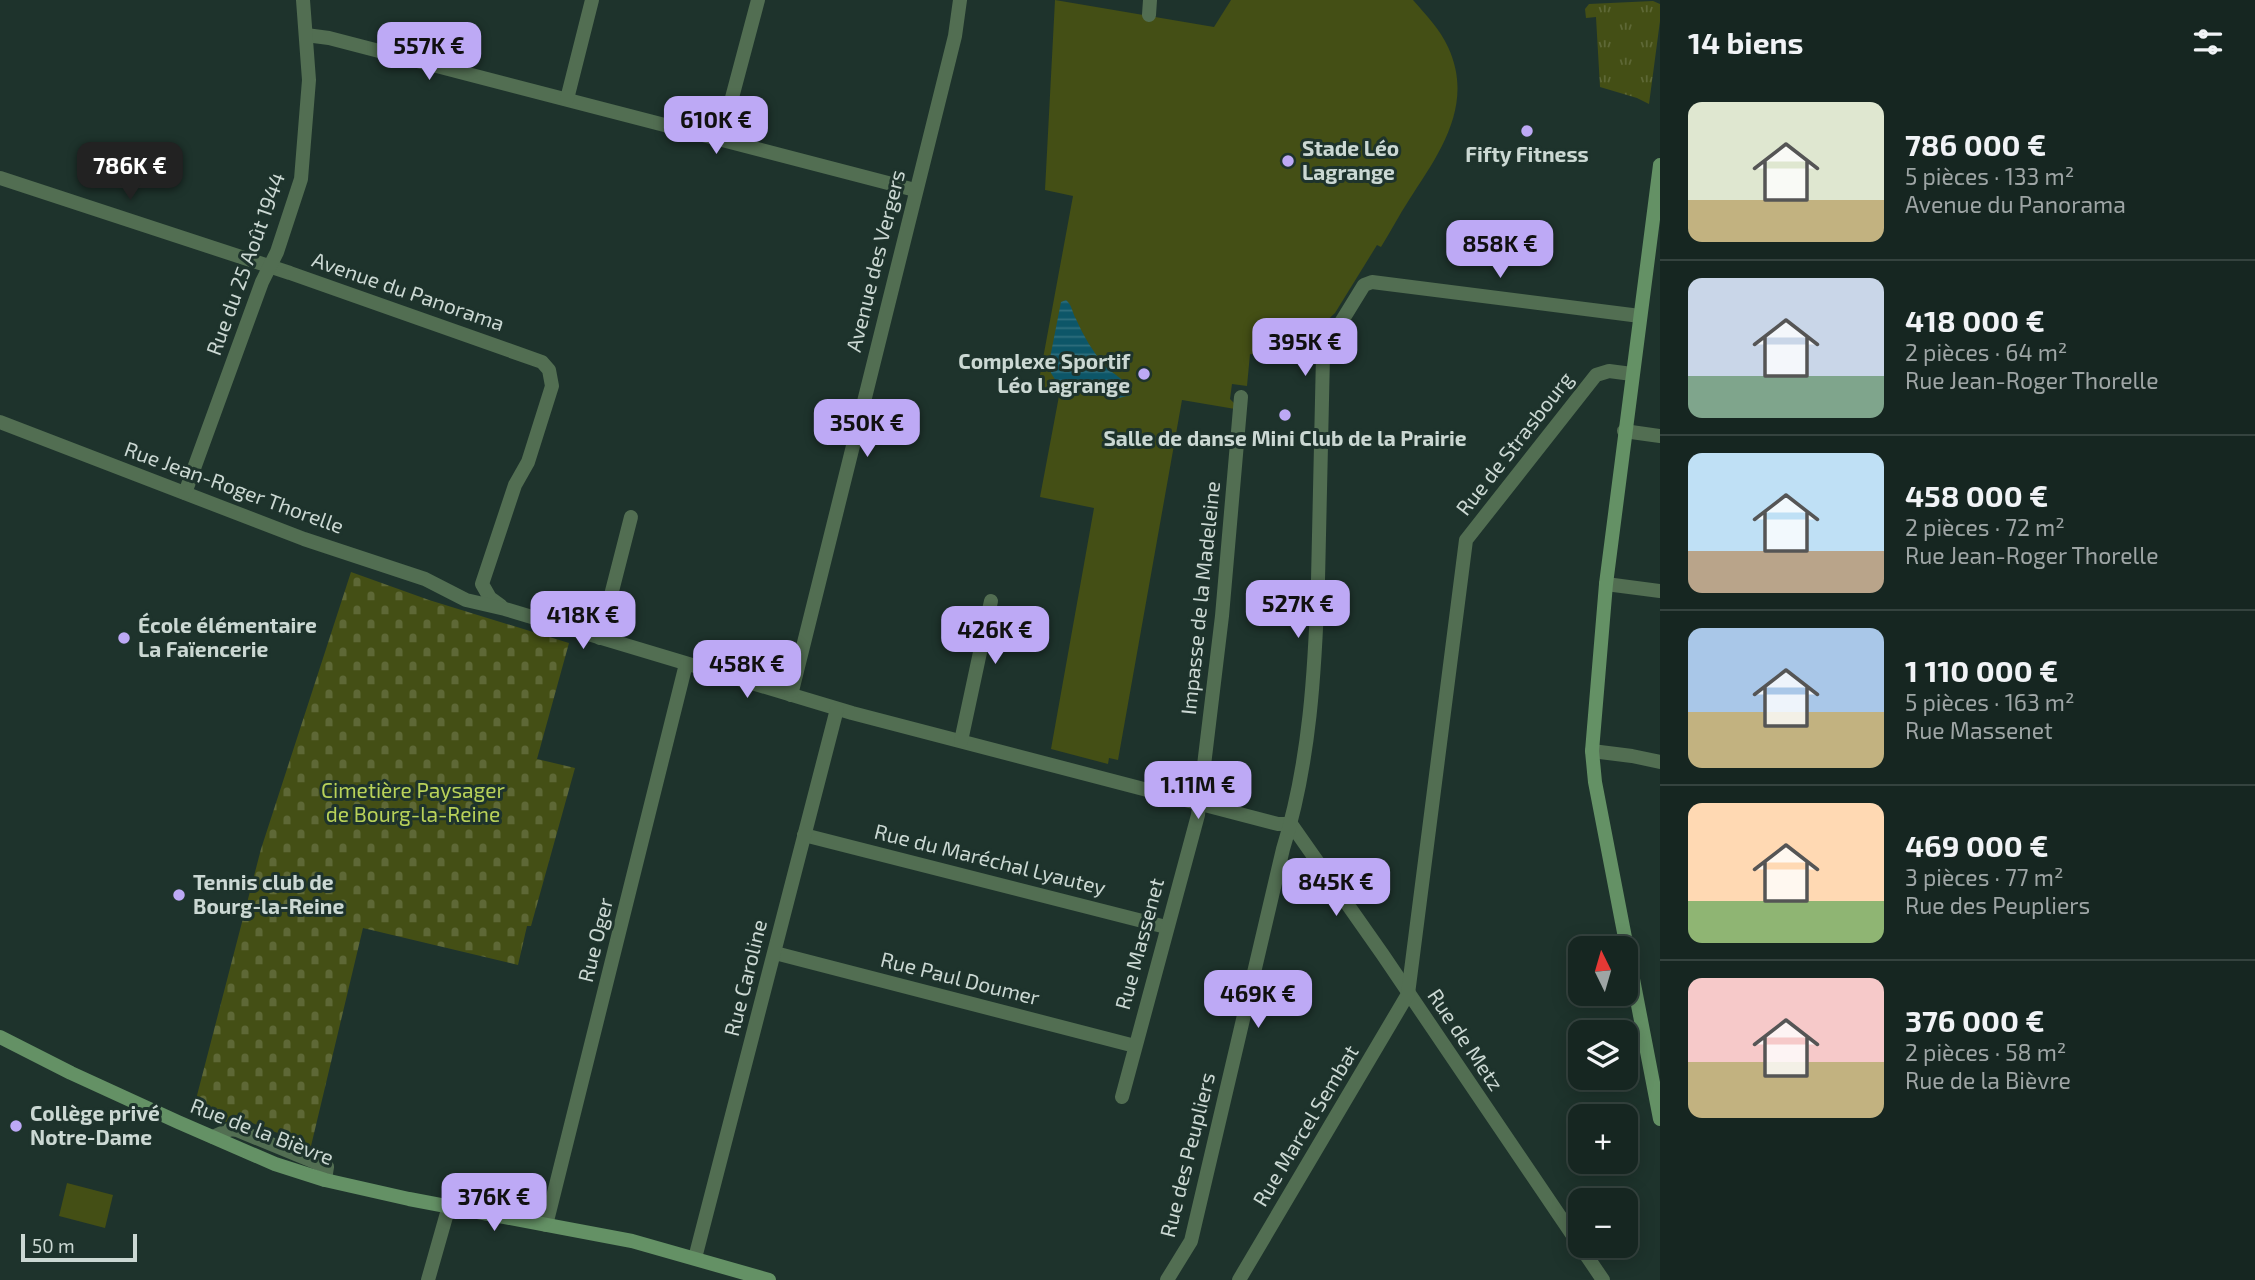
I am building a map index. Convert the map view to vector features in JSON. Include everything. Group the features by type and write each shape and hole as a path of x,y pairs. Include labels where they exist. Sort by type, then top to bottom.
{"main road":[{"path":"1660,165 1655,237 1640,316 1606,583 1592,751 1595,782 1660,1119"},
{"name":"Rue de la Bièvre","path":"0,1037 71,1073 275,1164 326,1174 409,1199 632,1241 769,1280"}],"street":[{"name":"Rue du 25 Août 1944","path":"185,493 301,179 309,80 303,0"},
{"path":"567,99 592,0"},
{"path":"721,139 758,0"},
{"name":"Avenue des Vergers","path":"791,695 955,36 960,0"},
{"path":"306,35 329,38 915,190"},
{"name":"Avenue du Panorama","path":"0,178 537,359 549,370 552,386 528,462 515,485 482,584"},
{"name":"Rue des Peupliers","path":"1167,1280 1191,1241 1291,824 1304,755 1313,686 1322,485 1323,355 1326,345 1364,285 1371,282 1640,316"},
{"name":"Rue de Strasbourg","path":"1408,993 1466,540 1597,374 1609,371 1632,374"},
{"name":"Impasse de la Madeleine","path":"1200,803 1222,616 1241,397"},
{"name":"Rue Jean-Roger Thorelle","path":"0,422 304,539 425,579 466,600 505,609 837,709 1278,824 1291,824"},
{"path":"1625,431 1660,436"},
{"path":"600,638 631,517"},
{"path":"1606,583 1660,591"},
{"path":"453,592 474,591 482,584 490,598 505,609"},
{"path":"961,741 991,601"},
{"name":"Rue Oger","path":"547,1225 686,664"},
{"name":"Rue Caroline","path":"695,1258 837,709"},
{"path":"1592,751 1660,762"},
{"name":"Rue Massenet","path":"1122,1097 1200,803"},
{"name":"Rue de Metz","path":"1291,824 1603,1280"},
{"name":"Rue du Maréchal Lyautey","path":"804,835 1166,927"},
{"name":"Rue Paul Doumer","path":"775,953 1135,1046"},
{"name":"Rue Marcel Sembat","path":"1239,1280 1408,993"},
{"path":"428,1280 449,1206"}],"green space":[{"name":"Complexe Sportif Léo Lagrange","path":"1055,0 1214,27 1231,0 1413,0 1445,40 1455,68 1458,89 1450,128 1432,165 1381,247 1377,245 1335,313 1315,332 1313,364 1250,354 1247,386 1232,384 1230,399 1236,405 1235,409 1182,400 1118,760 1109,758 1108,764 1051,749 1094,508 1040,497 1059,396 1037,391 1073,196 1045,190"},
{"path":"1653,1 1660,4 1660,21 1649,104 1600,87 1596,17 1586,18 1585,9 1589,4"},
{"name":"Cimetière Paysager de Bourg-la-Reine","path":"351,572 429,600 569,643 537,759 575,768 531,926 527,926 518,965 363,928 311,1146 242,1119 233,1125 194,1107 261,849"},
{"path":"67,1183 113,1195 105,1228 59,1216"}],"water":[{"path":"1066,300 1093,350 1106,367 1125,383 1131,395 1119,398 1056,381 1049,363 1061,302"}],"place":[{"name":"Fifty Fitness","path":"1527,131"},
{"name":"Stade Léo Lagrange","path":"1288,161"},
{"name":"Complexe Sportif Léo Lagrange","path":"1144,374"},
{"name":"Salle de danse Mini Club de la Prairie","path":"1285,415"},
{"name":"École élémentaire La Faïencerie","path":"124,638"},
{"name":"Tennis club de Bourg-la-Reine","path":"179,895"},
{"name":"Collège privé Notre-Dame","path":"16,1126"}]}
